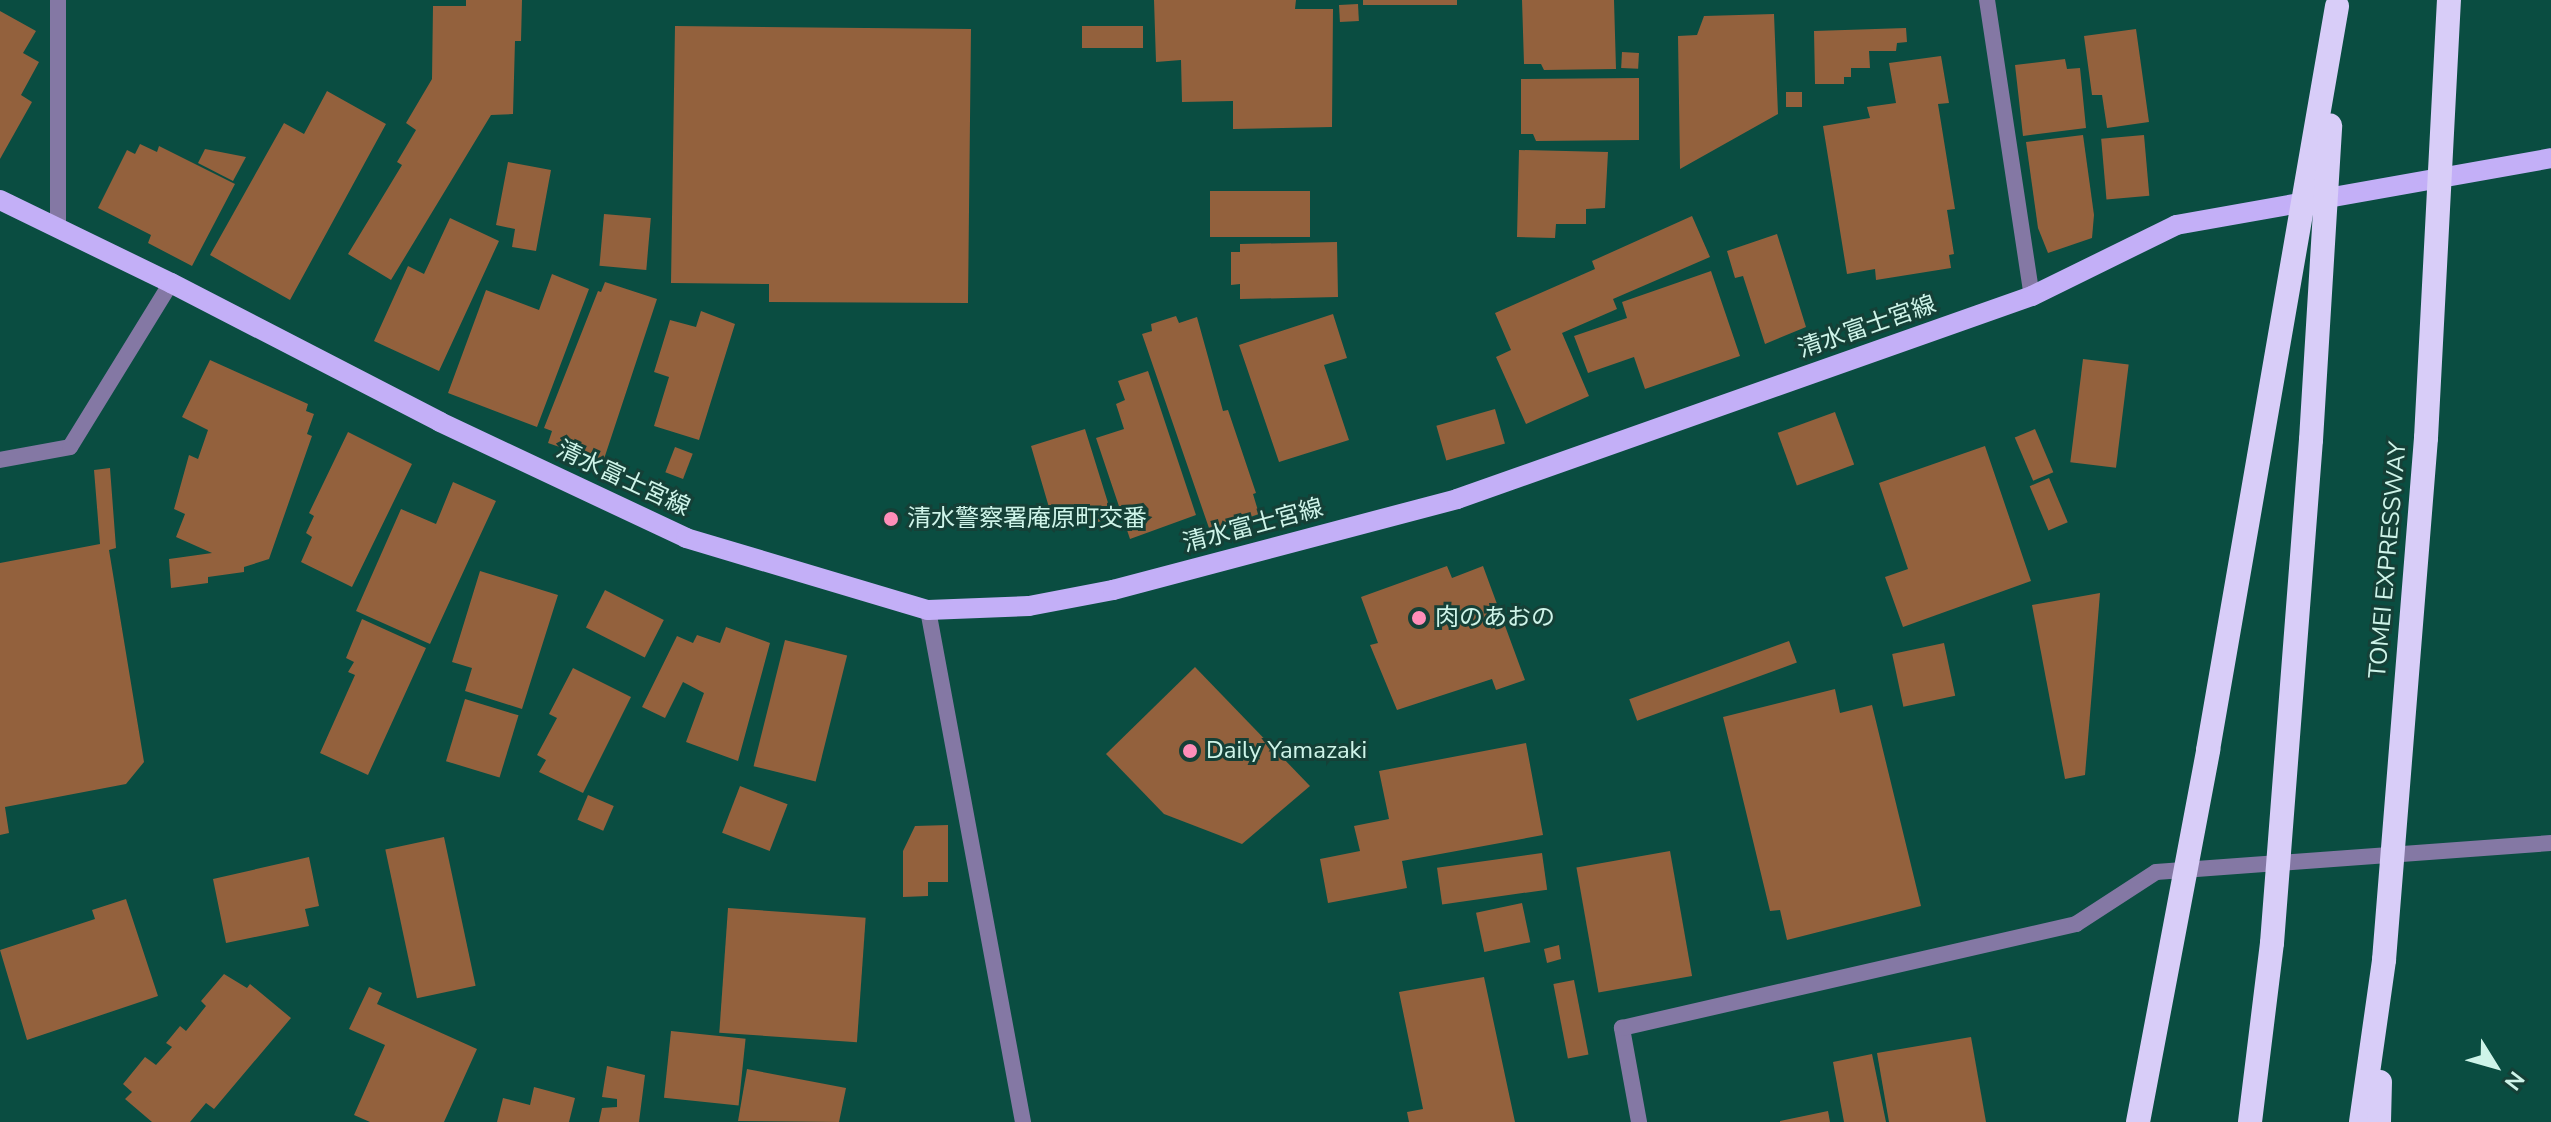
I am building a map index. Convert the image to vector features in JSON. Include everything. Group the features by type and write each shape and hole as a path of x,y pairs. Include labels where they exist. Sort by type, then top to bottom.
{"highway":[{"name":"TOMEI EXPRESSWAY","path":"2361,1122 2384,960 2426,438 2449,0"},
{"path":"2138,1122 2337,3"},
{"path":"2250,1122 2272,943 2311,440 2337,3"},
{"path":"2379,1122 2384,960"}],"main road":[{"name":"清水富士宮線","path":"0,200 171,283 440,422 686,538 928,610 1029,606 1113,590 1457,499 2032,296 2176,225 2551,158"}],"street":[{"path":"58,0 58,227"},
{"path":"1987,0 2032,296"},
{"path":"0,460 70,447 171,283"},
{"path":"928,610 1023,1122"},
{"path":"1639,1122 1622,1028 2076,924 2156,872 2551,843"}],"building":[{"path":"466,0 522,0 521,41 515,41 513,114 491,115 391,280 348,254 402,165 397,162 416,130 406,123 432,79 433,6 466,6"},
{"path":"1154,0 1296,0 1295,9 1333,9 1332,127 1233,129 1233,101 1182,102 1181,60 1156,62"},
{"path":"1363,0 1457,0 1457,5 1363,5"},
{"path":"1522,0 1614,0 1616,69 1544,70 1541,64 1524,64"},
{"path":"1358,4 1359,21 1340,22 1339,5"},
{"path":"0,11 36,31 23,53 39,62 21,95 32,102 0,159"},
{"path":"1774,14 1778,114 1680,169 1678,36 1697,35 1704,16"},
{"path":"675,26 971,29 968,303 769,302 769,284 671,283"},
{"path":"1082,26 1143,26 1143,48 1082,48"},
{"path":"1906,28 1907,42 1897,43 1896,51 1869,51 1870,68 1851,68 1851,77 1844,77 1844,84 1815,84 1814,31"},
{"path":"2136,29 2149,122 2107,128 2102,95 2092,95 2084,36"},
{"path":"1622,52 1639,53 1638,69 1621,68"},
{"path":"1941,56 1949,103 1938,104 1955,209 1947,210 1954,254 1949,255 1951,268 1876,280 1875,269 1847,274 1823,126 1870,118 1867,107 1896,103 1889,63"},
{"path":"2065,59 2067,69 2080,68 2086,128 2023,136 2015,65"},
{"path":"1639,78 1639,140 1536,141 1533,134 1521,134 1521,79"},
{"path":"327,91 386,124 290,300 210,255 284,123 304,134"},
{"path":"1786,92 1802,92 1802,107 1786,107"},
{"path":"2083,135 2094,215 2092,238 2048,253 2038,228 2026,142"},
{"path":"2144,135 2149,196 2106,200 2101,139"},
{"path":"140,144 157,152 159,146 235,184 192,266 148,243 151,235 98,208 127,150 135,154"},
{"path":"205,149 246,157 233,181 198,163"},
{"path":"1519,150 1608,152 1605,208 1586,209 1586,224 1556,224 1555,238 1517,237"},
{"path":"508,162 551,170 536,251 512,247 515,229 496,225"},
{"path":"1210,191 1310,191 1310,237 1210,237"},
{"path":"604,214 651,218 646,270 599,266"},
{"path":"1692,216 1710,257 1613,299 1617,309 1562,333 1589,396 1526,424 1496,357 1511,350 1495,313 1595,269 1592,261"},
{"path":"450,218 499,241 439,371 374,341 408,266 424,274"},
{"path":"1777,234 1806,327 1765,344 1743,276 1735,278 1727,251"},
{"path":"1337,242 1338,297 1240,299 1240,284 1231,285 1231,252 1240,252 1240,244"},
{"path":"1711,271 1740,356 1645,389 1634,357 1588,373 1574,336 1627,318 1622,302"},
{"path":"552,274 589,289 537,427 448,393 486,290 539,310"},
{"path":"605,282 657,299 603,462 548,443 552,431 544,428 598,291 601,292"},
{"path":"701,311 735,324 699,440 654,426 669,377 654,372 670,320 696,327"},
{"path":"1333,314 1347,358 1324,365 1349,440 1279,462 1239,345"},
{"path":"1176,316 1179,323 1197,317 1223,411 1228,410 1256,493 1253,494 1259,514 1210,531 1142,334 1152,331 1151,324"},
{"path":"2083,359 2129,365 2116,468 2070,462"},
{"path":"210,360 308,404 306,411 314,414 307,434 312,436 269,559 244,567 244,572 208,577 208,583 171,588 169,559 212,553 176,537 185,514 174,509 189,455 198,459 208,430 182,417"},
{"path":"1148,371 1196,515 1130,539 1096,438 1124,429 1116,404 1125,400 1118,381"},
{"path":"1495,409 1505,444 1446,460 1436,426"},
{"path":"1835,412 1854,465 1797,485 1778,433"},
{"path":"1085,429 1109,506 1104,507 1108,519 1085,526 1081,512 1053,521 1031,446"},
{"path":"2035,429 2053,472 2033,481 2015,438"},
{"path":"348,432 412,464 352,587 301,562 312,537 306,533 314,516 309,513"},
{"path":"1985,446 2031,581 1903,627 1885,577 1908,569 1879,483"},
{"path":"675,447 693,454 683,479 665,472"},
{"path":"110,468 116,548 109,550 144,762 126,784 5,807 9,833 0,835 0,563 100,544 94,470"},
{"path":"2049,478 2068,522 2048,530 2030,486"},
{"path":"453,482 496,501 430,644 356,611 401,509 436,524"},
{"path":"1447,566 1452,578 1483,566 1525,680 1496,690 1492,679 1397,710 1370,645 1378,643 1361,597"},
{"path":"480,571 558,595 522,709 465,691 472,668 452,662"},
{"path":"605,590 664,620 645,657 586,627"},
{"path":"2100,593 2085,775 2065,779 2032,605"},
{"path":"362,619 426,648 368,775 320,753 355,675 348,672 354,662 346,658"},
{"path":"726,627 770,643 738,761 686,742 704,693 683,682 665,718 642,707 677,636 693,643 697,635 720,643"},
{"path":"785,640 847,655 816,782 754,766"},
{"path":"1789,641 1797,663 1637,721 1629,699"},
{"path":"1944,643 1955,696 1903,707 1892,654"},
{"path":"1195,667 1310,786 1242,844 1164,814 1106,754"},
{"path":"573,668 631,697 583,793 539,772 546,760 537,755 557,718 549,714"},
{"path":"1835,689 1840,713 1872,705 1921,906 1787,940 1780,910 1770,911 1723,717"},
{"path":"465,699 519,715 500,778 446,761"},
{"path":"1526,743 1543,835 1402,861 1407,888 1328,903 1320,859 1360,851 1354,826 1389,819 1379,771"},
{"path":"740,786 788,804 770,851 722,833"},
{"path":"588,795 614,806 603,831 577,820"},
{"path":"948,825 948,882 928,882 928,896 903,897 903,851 915,826"},
{"path":"444,837 476,986 417,998 385,849"},
{"path":"1670,851 1692,976 1598,993 1576,867"},
{"path":"1542,853 1547,890 1442,904 1437,868"},
{"path":"309,857 319,906 305,909 309,926 226,943 213,879"},
{"path":"126,899 158,996 27,1040 0,950 95,919 92,910"},
{"path":"1522,903 1530,942 1484,952 1476,913"},
{"path":"728,908 866,918 857,1042 719,1033"},
{"path":"1559,945 1561,959 1547,963 1544,949"},
{"path":"224,974 247,988 250,984 291,1018 214,1109 206,1103 190,1122 152,1122 125,1099 132,1092 123,1084 145,1057 156,1065 172,1047 166,1043 180,1026 186,1031 206,1006 201,1001"},
{"path":"1484,977 1515,1122 1409,1122 1407,1112 1423,1109 1399,992"},
{"path":"1574,980 1589,1055 1568,1059 1553,984"},
{"path":"369,987 382,993 377,1004 477,1049 444,1122 370,1122 354,1115 385,1045 349,1029"},
{"path":"671,1031 746,1039 739,1105 664,1098"},
{"path":"1971,1037 1986,1122 1889,1122 1877,1053"},
{"path":"1872,1054 1886,1122 1844,1122 1833,1062"},
{"path":"607,1066 645,1075 639,1122 599,1122 602,1108 617,1107 617,1099 602,1097"},
{"path":"747,1069 846,1088 839,1122 738,1121"},
{"path":"534,1087 575,1098 569,1122 497,1122 503,1098 530,1105"},
{"path":"1828,1111 1830,1122 1780,1122 1780,1121"}],"place":[{"name":"清水警察署庵原町交番","path":"891,519"},
{"name":"肉のあおの","path":"1419,618"},
{"name":"Daily Yamazaki","path":"1190,751"}]}
